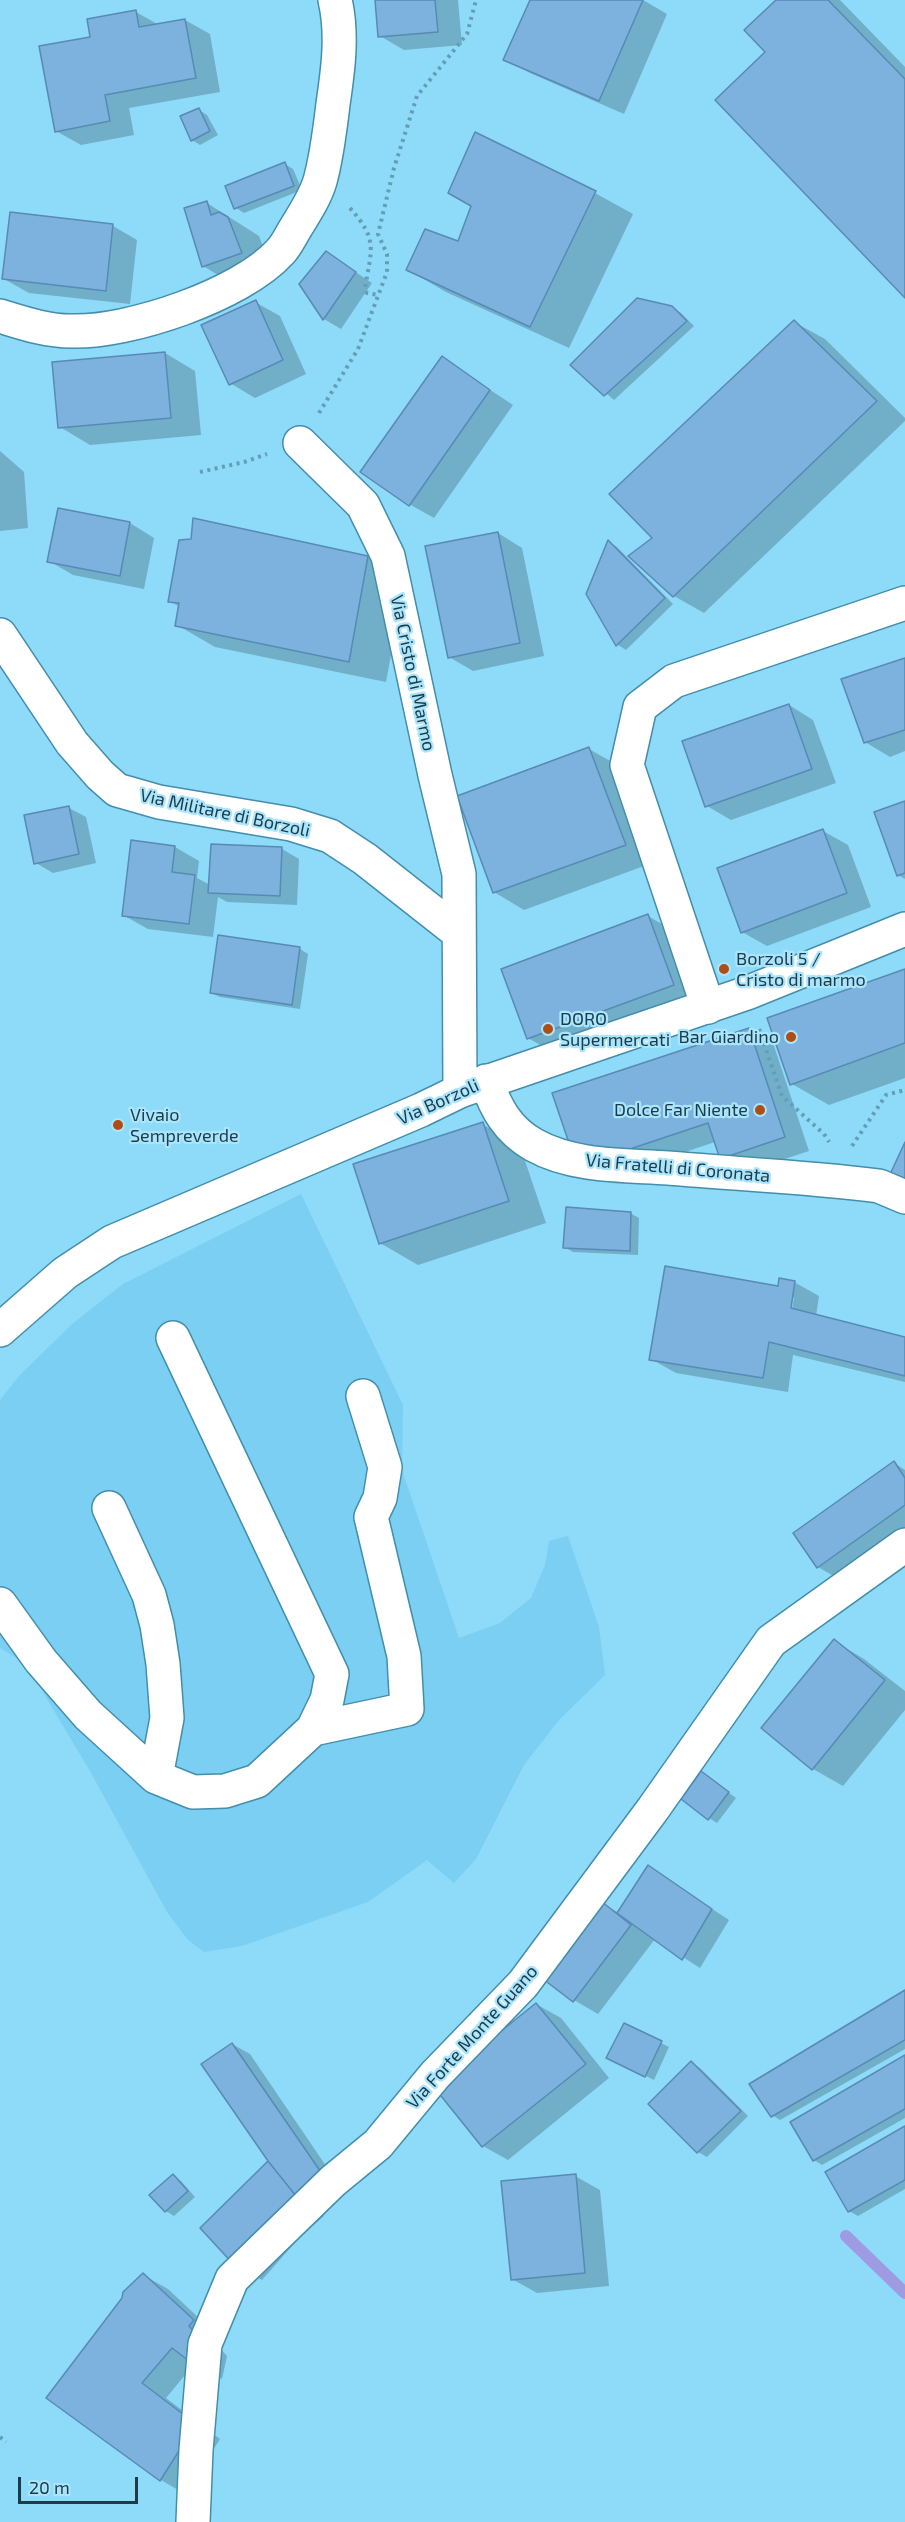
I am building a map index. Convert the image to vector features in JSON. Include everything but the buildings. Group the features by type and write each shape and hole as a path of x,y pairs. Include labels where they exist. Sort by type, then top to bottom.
{"street":[{"path":"0,316 48,330 83,331 117,327 187,307 225,291 261,271 282,251 320,182 339,63 339,33 335,0"},
{"name":"Via Cristo di Marmo","path":"300,443 363,505 388,556 435,775 459,874 459,933 473,1086"},
{"path":"708,1007 627,765 640,706 674,681 905,603"},
{"name":"Via Militare di Borzoli","path":"0,635 72,743 100,775 117,790 159,802 291,824 330,836 365,859 459,933"},
{"name":"Via Borzoli","path":"0,1330 65,1273 112,1242 473,1086 747,993 905,929"},
{"name":"Via Fratelli di Coronata","path":"473,1086 497,1110 510,1128 532,1144 547,1151 596,1163 842,1171 905,1197"},
{"path":"0,1604 41,1661 88,1715 156,1777 193,1792 225,1791 257,1781 313,1729 327,1700 332,1674 173,1338"},
{"path":"313,1729 406,1709 404,1656 371,1517 380,1498 385,1467 363,1396"},
{"path":"109,1508 149,1595 158,1625 164,1664 167,1718 156,1777"},
{"name":"Via Forte Monte Guano","path":"193,2522 196,2450 205,2344 232,2279 333,2181 378,2144 435,2075 523,1984 653,1809 771,1641 905,1545"}],"path":[{"path":"200,472 244,462 300,443 358,349 387,272 387,254 378,234 394,168 417,96 467,34 476,0"},
{"path":"320,182 350,207 371,238 372,246 365,289 367,293 379,295"},
{"path":"747,993 782,1096 824,1134 842,1171"},
{"path":"842,1171 886,1095 905,1090"},
{"path":"0,2437 6,2442"}],"shaded area":[{"path":"301,1194 403,1405 402,1470 459,1638 500,1623 531,1598 545,1565 549,1541 568,1536 599,1627 605,1675 560,1719 524,1765 476,1859 454,1883 427,1860 368,1902 242,1946 204,1952 188,1940 167,1912 90,1771 26,1664 0,1648 0,1400 19,1376 72,1324 123,1284"}],"waterway":[{"path":"846,2236 905,2293"}],"place":[{"name":"Borzoli 5 / Cristo di marmo","path":"724,969"},
{"name":"DORO Supermercati","path":"548,1029"},
{"name":"Bar Giardino","path":"791,1037"},
{"name":"Dolce Far Niente","path":"760,1110"},
{"name":"Vivaio Sempreverde","path":"118,1125"}]}
